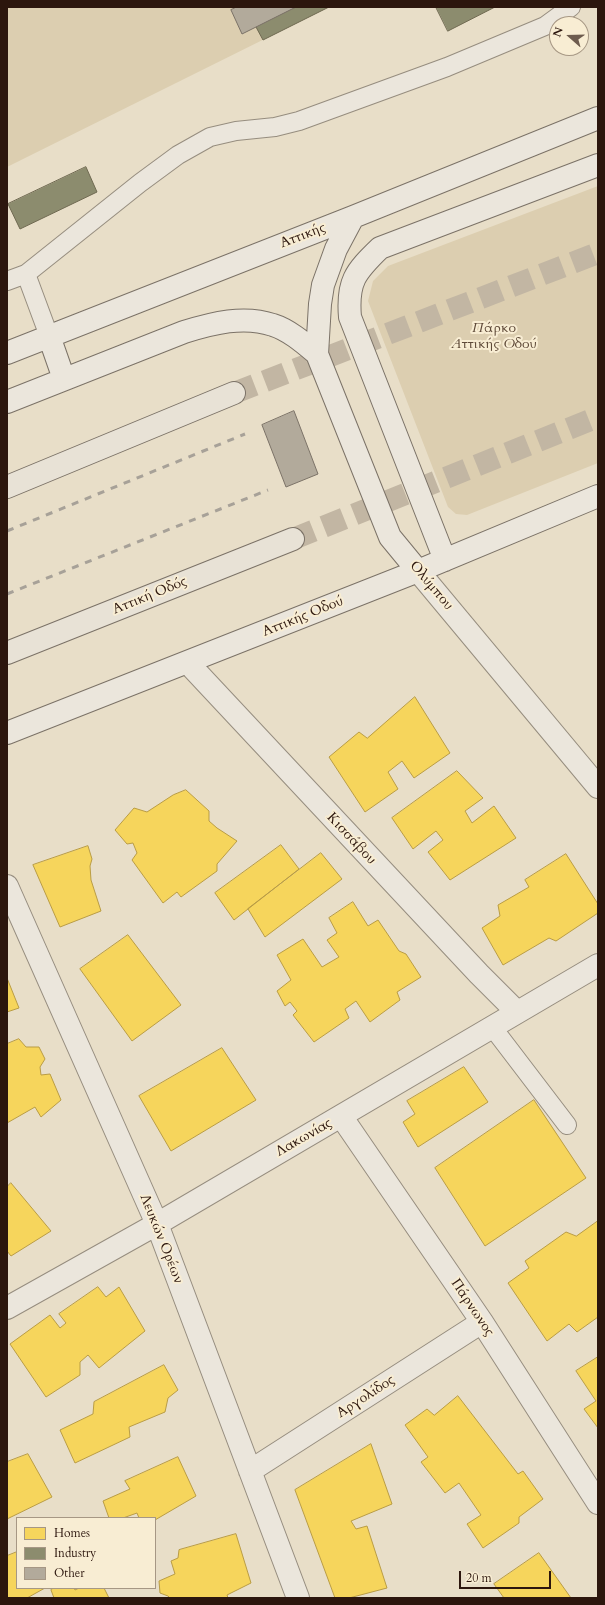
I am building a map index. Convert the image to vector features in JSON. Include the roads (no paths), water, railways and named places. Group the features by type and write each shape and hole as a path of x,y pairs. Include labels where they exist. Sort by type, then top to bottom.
{"highway":[{"path":"7,487 234,393"},
{"name":"Αττική Οδός","path":"7,653 293,539"}],"street":[{"name":"Αττικής","path":"7,353 353,217 598,118"},
{"path":"445,560 350,317 349,298 353,278 364,262 380,248 598,165"},
{"path":"317,354 320,304 323,285 336,249 353,217"},
{"path":"7,402 184,332 214,322 242,320 259,321 274,325 291,334 317,354"},
{"path":"49,336 64,379"},
{"name":"Ολύμπου","path":"317,354 390,537 598,787"},
{"name":"Αττικής Οδού","path":"7,733 188,663 418,571 598,496"},
{"name":"Κισσάβου","path":"188,663 473,968 517,1012"},
{"name":"Λευκών Ορέων","path":"7,886 157,1224 298,1598"},
{"name":"Λακωνίας","path":"7,1308 157,1224 598,965"},
{"name":"Πάρνωνος","path":"341,1116 482,1322 598,1502"},
{"name":"Αργολίδος","path":"250,1471 482,1322"}],"lane":[{"path":"7,281 26,274 140,183 178,155 210,137 236,131 275,127 299,122 448,67 545,26 571,7"},
{"path":"26,274 49,336"},
{"path":"493,1028 567,1125"}],"tunnel":[{"path":"234,393 598,253"},
{"path":"293,539 598,417"}],"railway":[{"path":"7,531 245,434"},
{"path":"7,594 268,490"}],"park label":[{"name":"Πάρκο Αττικής Οδού","path":"494,338"}]}
